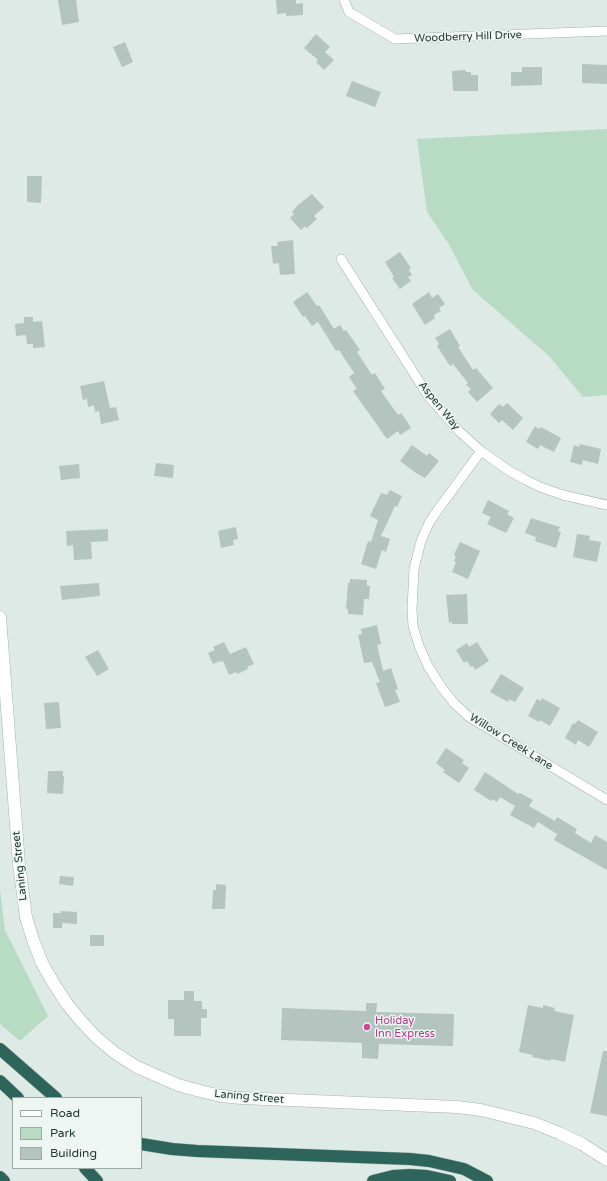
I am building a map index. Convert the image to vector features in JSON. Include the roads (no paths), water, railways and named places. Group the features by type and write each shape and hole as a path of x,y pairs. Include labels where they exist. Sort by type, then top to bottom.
{"highway":[{"path":"0,1049 55,1097"},
{"path":"0,1080 17,1097"},
{"path":"142,1144 151,1147 197,1151 429,1160 464,1169 487,1181"},
{"path":"86,1169 97,1181"},
{"path":"373,1181 393,1176 410,1175 427,1176 450,1181"},
{"path":"0,1177 4,1181"}],"street":[{"name":"Woodberry Hill Drive","path":"344,0 348,12 395,39 607,31"},
{"name":"Aspen Way","path":"341,259 429,397 459,431 481,451 508,470 540,487 563,495 607,504"},
{"name":"Willow Creek Lane","path":"481,451 437,511 429,523 421,541 414,569 412,602 412,623 419,646 428,666 442,688 454,703 469,717 607,800"},
{"name":"Laning Street","path":"0,617 19,864 26,917 42,963 54,984 67,1004 98,1038 115,1053 137,1067 178,1085 200,1091 221,1096 241,1098 449,1107 481,1110 528,1121 559,1133 582,1144 607,1160"}],"place":[{"name":"Holiday Inn Express","path":"367,1027"}]}
